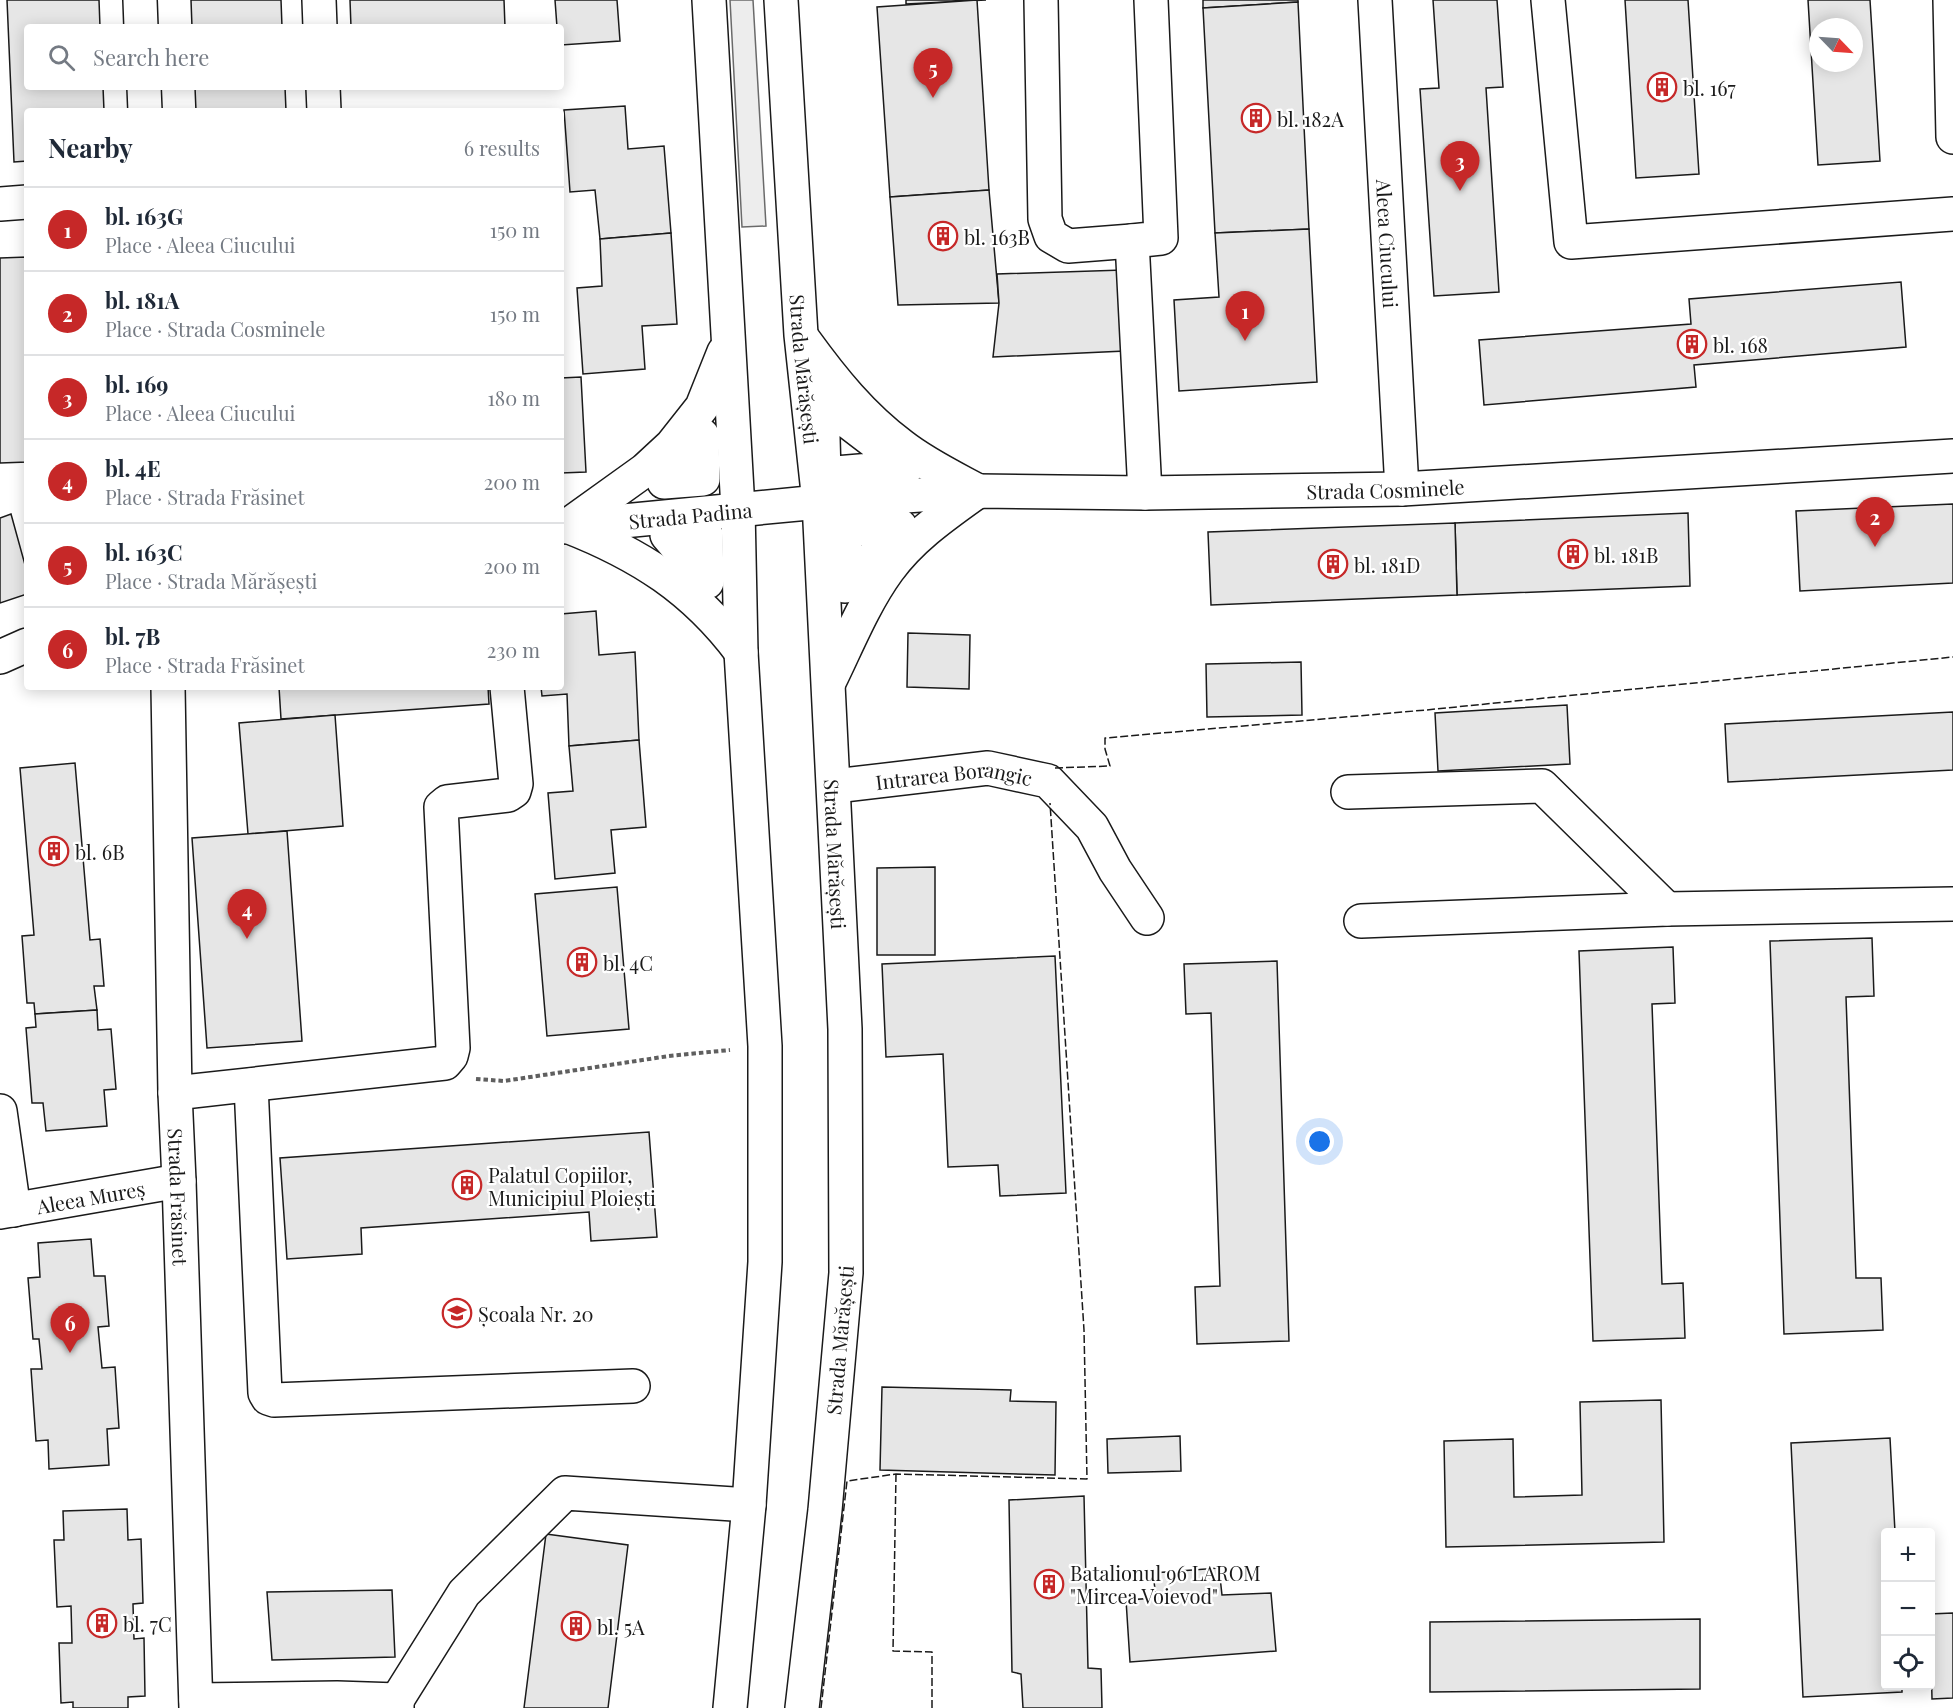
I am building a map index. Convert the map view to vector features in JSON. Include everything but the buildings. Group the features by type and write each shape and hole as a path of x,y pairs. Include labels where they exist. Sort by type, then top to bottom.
{"main road":[{"path":"140,0 141,24"},
{"path":"319,0 320,24"},
{"path":"710,0 738,509 741,652 765,1046 765,1262 749,1505 730,1708"},
{"name":"Strada Mărășești","path":"781,0 801,335 819,501 835,786 845,1029 846,1273 825,1510 802,1708"},
{"path":"1041,0 1046,219 1051,236 1068,246 1161,238 1151,0"},
{"name":"Aleea Ciucului","path":"1375,0 1402,489"},
{"path":"1548,0 1571,242 1953,214"},
{"path":"1950,0 1953,136"},
{"path":"144,90 145,108"},
{"path":"323,90 324,108"},
{"path":"0,204 24,202"},
{"path":"1132,241 1145,493"},
{"path":"801,335 833,380 870,420 903,447 978,491 930,525 889,568 868,601 829,682"},
{"path":"564,527 645,470 672,445 702,407 728,342"},
{"name":"Strada Cosminele","path":"819,501 978,491 1145,493 1402,489 1953,456"},
{"name":"Strada Padina","path":"564,527 819,501"},
{"path":"564,527 604,540 639,559 672,581 716,621 741,652"},
{"path":"0,657 24,646"},
{"name":"Strada Frăsinet","path":"168,690 175,1093 196,1704"},
{"path":"175,1093 445,1063 451,1056 453,1048 441,807 447,802 508,795 514,791 516,784 507,690"},
{"name":"Intrarea Borangic","path":"835,786 988,768 1048,781 1092,827 1115,870 1147,918"},
{"path":"1348,792 1542,786 1667,909"},
{"path":"1361,921 1667,909 1953,904"},
{"path":"251,1085 265,1394 268,1398 274,1400 633,1386"},
{"path":"0,1110 7,1211"},
{"name":"Aleea Mureș","path":"7,1211 179,1181"},
{"path":"196,1704 337,1698 397,1704 464,1593 564,1493 749,1505"}],"path":[{"path":"451,1056 467,1079 504,1081 669,1056 765,1046"}],"shaded area":[{"path":"730,0 753,0 766,226 742,227"}],"fence":[{"path":"1055,768 1110,766 1105,749 1105,738 1426,710 1953,657"},
{"path":"821,1708 847,1481 896,1474 1087,1479 1084,1330 1050,803"},
{"path":"896,1474 893,1651 932,1652 932,1708"}],"place":[{"name":"bl. 167","path":"1662,87"},
{"name":"bl. 163C","path":"933,98"},
{"name":"bl. 182A","path":"1256,118"},
{"name":"bl. 169","path":"1460,191"},
{"name":"bl. 163B","path":"943,236"},
{"name":"bl. 163G","path":"1245,341"},
{"name":"bl. 168","path":"1692,344"},
{"name":"bl. 181A","path":"1875,547"},
{"name":"bl. 181B","path":"1573,554"},
{"name":"bl. 181D","path":"1333,564"},
{"name":"bl. 6B","path":"54,851"},
{"name":"bl. 4E","path":"247,939"},
{"name":"bl. 4C","path":"582,962"},
{"name":"Palatul Copiilor, Municipiul Ploiești","path":"467,1185"},
{"name":"Școala Nr. 20","path":"457,1313"},
{"name":"bl. 7B","path":"70,1353"},
{"name":"Batalionul 96 LAROM \"Mircea Voievod\"","path":"1049,1584"},
{"name":"bl. 7C","path":"102,1623"},
{"name":"bl. 5A","path":"576,1626"}]}
